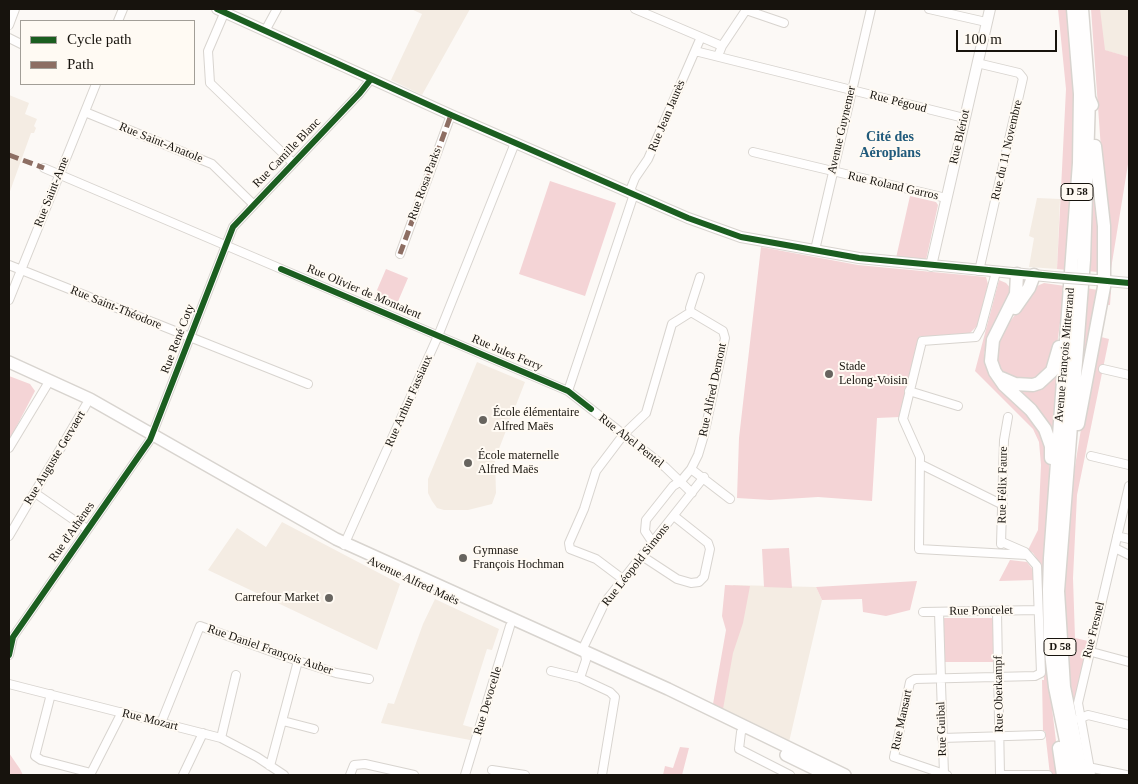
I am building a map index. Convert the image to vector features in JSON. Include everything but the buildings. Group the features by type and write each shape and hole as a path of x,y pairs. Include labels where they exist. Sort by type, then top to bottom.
{"highway":[{"name":"D 58","path":"1073,9 1084,96"},
{"name":"D 58","path":"1082,9 1084,96"},
{"path":"1068,465 1075,445 1100,280 1104,226 1095,140 1095,110 1084,96"},
{"name":"Avenue François Mitterrand","path":"1073,775 1058,710 1050,644 1049,590 1054,497 1084,96"},
{"name":"Avenue François Mitterrand","path":"1084,96 1083,269 1059,557 1059,641 1064,687 1085,771"},
{"path":"1017,274 1016,294 990,348 990,361 997,375 1045,429 1051,446 1054,497"},
{"path":"1007,314 1014,309 1029,288 1034,275"},
{"path":"997,375 1008,382 1026,385 1033,385 1044,380 1055,366 1067,322"},
{"path":"1058,710 1055,723 1064,775"}],"main road":[{"name":"Avenue Alfred Maës","path":"9,362 67,387 292,522 743,729 827,773 845,775"},
{"name":"Avenue Alfred Maës","path":"9,369 47,385 151,437"},
{"name":"Avenue Alfred Maës","path":"344,545 510,626 726,717 743,729"}],"street":[{"path":"9,25 15,9"},
{"path":"266,31 276,9"},
{"path":"635,9 722,46"},
{"path":"718,56 722,46 746,9 784,23"},
{"name":"Avenue Guynemer","path":"815,250 870,9"},
{"path":"929,9 986,22"},
{"name":"Rue Blériot","path":"931,266 990,9"},
{"path":"293,163 210,83 208,51 222,10 451,115 632,194 741,237 859,258 979,271 1129,283"},
{"name":"Rue Jean Jaurès","path":"632,194 631,188 635,178 648,159 701,37"},
{"name":"Rue Pégoud","path":"695,51 964,118"},
{"name":"Rue du 11 Novembre","path":"977,63 1019,74 1023,78 979,271"},
{"name":"Rue Camille Blanc","path":"225,245 232,227 368,85 371,79"},
{"name":"Rue Saint-Ame","path":"9,300 58,174 96,85"},
{"name":"Rue Saint-Anatole","path":"85,112 212,164 253,204"},
{"name":"Rue Rosa Parks","path":"400,254 451,115"},
{"name":"Rue Arthur Fassiaux","path":"344,545 438,336 515,142"},
{"name":"Rue Roland Garros","path":"753,152 946,198"},
{"name":"Rue Olivier de Montalent","path":"44,168 438,336"},
{"path":"568,391 633,197 632,194"},
{"name":"Rue René Coty","path":"151,437 191,338 225,245"},
{"name":"Rue Saint-Théodore","path":"9,264 308,384"},
{"path":"996,272 979,334 972,339 922,341 903,419 917,448 920,464 919,549 1027,555"},
{"path":"624,580 596,559 570,549 569,543 584,509 596,471 624,434 646,413 672,324 691,312 690,308 700,277"},
{"name":"Rue Alfred Demont","path":"653,543 645,532 646,520 673,486 681,481 691,469 704,435 725,338 723,331 717,326 696,317 691,312"},
{"name":"Rue Jules Ferry","path":"438,336 568,391"},
{"path":"1103,369 1129,375"},
{"path":"9,448 47,385"},
{"name":"Rue Abel Pentel","path":"568,391 624,434 692,492"},
{"path":"909,391 958,406"},
{"name":"Rue Auguste Gervaert","path":"9,536 86,405"},
{"name":"Rue Félix Faure","path":"1000,554 1002,542 1004,440 1008,417"},
{"name":"Rue d'Athènes","path":"9,655 11,636 151,437"},
{"path":"1091,456 1129,465"},
{"path":"920,464 1002,506"},
{"path":"691,469 704,477 730,499"},
{"path":"920,475 930,469"},
{"name":"Rue Léopold Simons","path":"580,678 585,656 605,602 704,477"},
{"path":"988,498 1003,486"},
{"name":"Rue Fresnel","path":"1091,775 1085,771 1078,702 1088,651 1129,486"},
{"path":"35,493 87,529"},
{"path":"642,556 678,579 691,583 700,582 704,577 710,549 708,543 674,516"},
{"path":"1118,536 1129,539"},
{"path":"941,682 999,676 1040,675 1037,566 1025,552 1002,542"},
{"path":"1114,548 1129,555"},
{"name":"Rue Poncelet","path":"923,612 1038,610"},
{"name":"Rue Guibal","path":"939,612 944,774"},
{"name":"Rue Oberkampf","path":"998,612 1000,775"},
{"name":"Rue Daniel François Auber","path":"161,723 200,626 336,673 369,679"},
{"name":"Rue Devocelle","path":"465,775 510,626"},
{"path":"1088,651 1129,662"},
{"path":"270,766 298,661"},
{"path":"551,671 580,678 610,692 615,697 602,775"},
{"path":"221,738 236,675"},
{"name":"Rue Mansart","path":"941,682 915,679 910,682 894,757 944,774"},
{"name":"Rue Mozart","path":"9,684 221,738 284,775"},
{"path":"51,694 35,756 41,760 91,774 122,712"},
{"path":"1079,719 1088,715 1129,725"},
{"path":"283,721 314,729"},
{"path":"743,729 739,749 790,775"},
{"path":"183,775 203,733"},
{"path":"942,738 1041,735"},
{"path":"350,775 354,765 365,764 414,775"},
{"path":"492,770 525,775"},
{"path":"1085,771 1126,775"},
{"path":"1000,775 1048,775"}],"shaded area":[{"path":"411,9 470,9 422,95 391,80 422,14"},
{"path":"1058,9 1067,9 1074,92 1074,148 1066,270 1057,269 1066,89"},
{"path":"1091,9 1100,9 1105,50 1129,57 1129,158 1110,275"},
{"path":"1095,9 1129,9 1129,57 1100,49"},
{"path":"9,95 29,103 25,114 37,119 34,126 36,128 34,133 31,133 9,194"},
{"path":"1093,178 1101,229 1098,272 1087,271"},
{"path":"550,181 616,203 585,296 519,274"},
{"path":"910,196 936,202 938,205 926,260 896,258"},
{"path":"1037,198 1060,199 1057,269 1029,267 1034,238 1029,236"},
{"name":"Stade Lelong-Voisin","path":"761,247 858,265 986,277 988,284 979,324 967,336 920,336 900,417 877,418 872,501 818,497 770,500 737,498 739,438"},
{"path":"386,269 408,278 396,306 374,297"},
{"path":"999,280 1006,283 1013,291 987,340 984,355 986,365 989,372 1037,421 1049,450 1050,691 1060,775 1050,775 1045,731 1043,731 1042,680 1044,680 1039,562 1033,553 1028,550 1038,530 1041,465 1039,442 1033,429 975,371"},
{"path":"1044,283 1065,286 1057,345 1051,363 1037,379 1020,381 997,368 996,347 1008,324 1037,286"},
{"path":"1086,288 1098,290 1079,402"},
{"path":"1108,290 1111,291 1110,305 1106,305 1101,337 1109,339 1077,495 1073,578 1075,638 1088,641 1076,701 1072,701 1064,616 1064,578 1071,491 1086,398"},
{"path":"477,362 525,382 495,459 496,493 492,504 468,510 444,510 437,508 432,501 428,493 428,479"},
{"path":"1060,370 1054,438 1013,385"},
{"path":"9,376 30,384 35,391 9,441"},
{"path":"282,522 400,584 377,650 208,570 237,528 266,547"},
{"path":"789,548 792,588 764,587 762,549"},
{"path":"1010,560 1027,562 1034,571 1034,580 999,581"},
{"path":"917,581 910,610 886,616 863,612 862,599 822,600 816,587"},
{"path":"725,585 750,586 743,623 733,653 723,709 713,704 726,630 722,616"},
{"path":"733,585 816,587 822,600 789,742 716,706"},
{"path":"435,599 499,629 492,650 487,649 463,725 474,728 470,740 381,723 388,703 394,704 423,624"},
{"path":"944,618 993,618 993,662 944,662"},
{"path":"680,747 689,748 682,775 663,775 665,766 673,768"},
{"path":"9,753 20,769 23,775 9,775"}],"marked path":[{"path":"400,254 451,115"},
{"path":"9,155 44,168"}],"cycle path":[{"path":"217,9 451,115 688,218 741,237 859,258 1129,283"},
{"path":"9,655 13,637 150,440 233,227 360,93 371,79"},
{"path":"281,269 568,391 591,409"}],"place":[{"name":"Stade Lelong-Voisin","path":"829,374"},
{"name":"École élémentaire Alfred Maës","path":"483,420"},
{"name":"École maternelle Alfred Maës","path":"468,463"},
{"name":"Gymnase François Hochman","path":"463,558"},
{"name":"Carrefour Market","path":"329,598"}],"district":[{"name":"Cité des Aéroplans","path":"890,146"}]}
